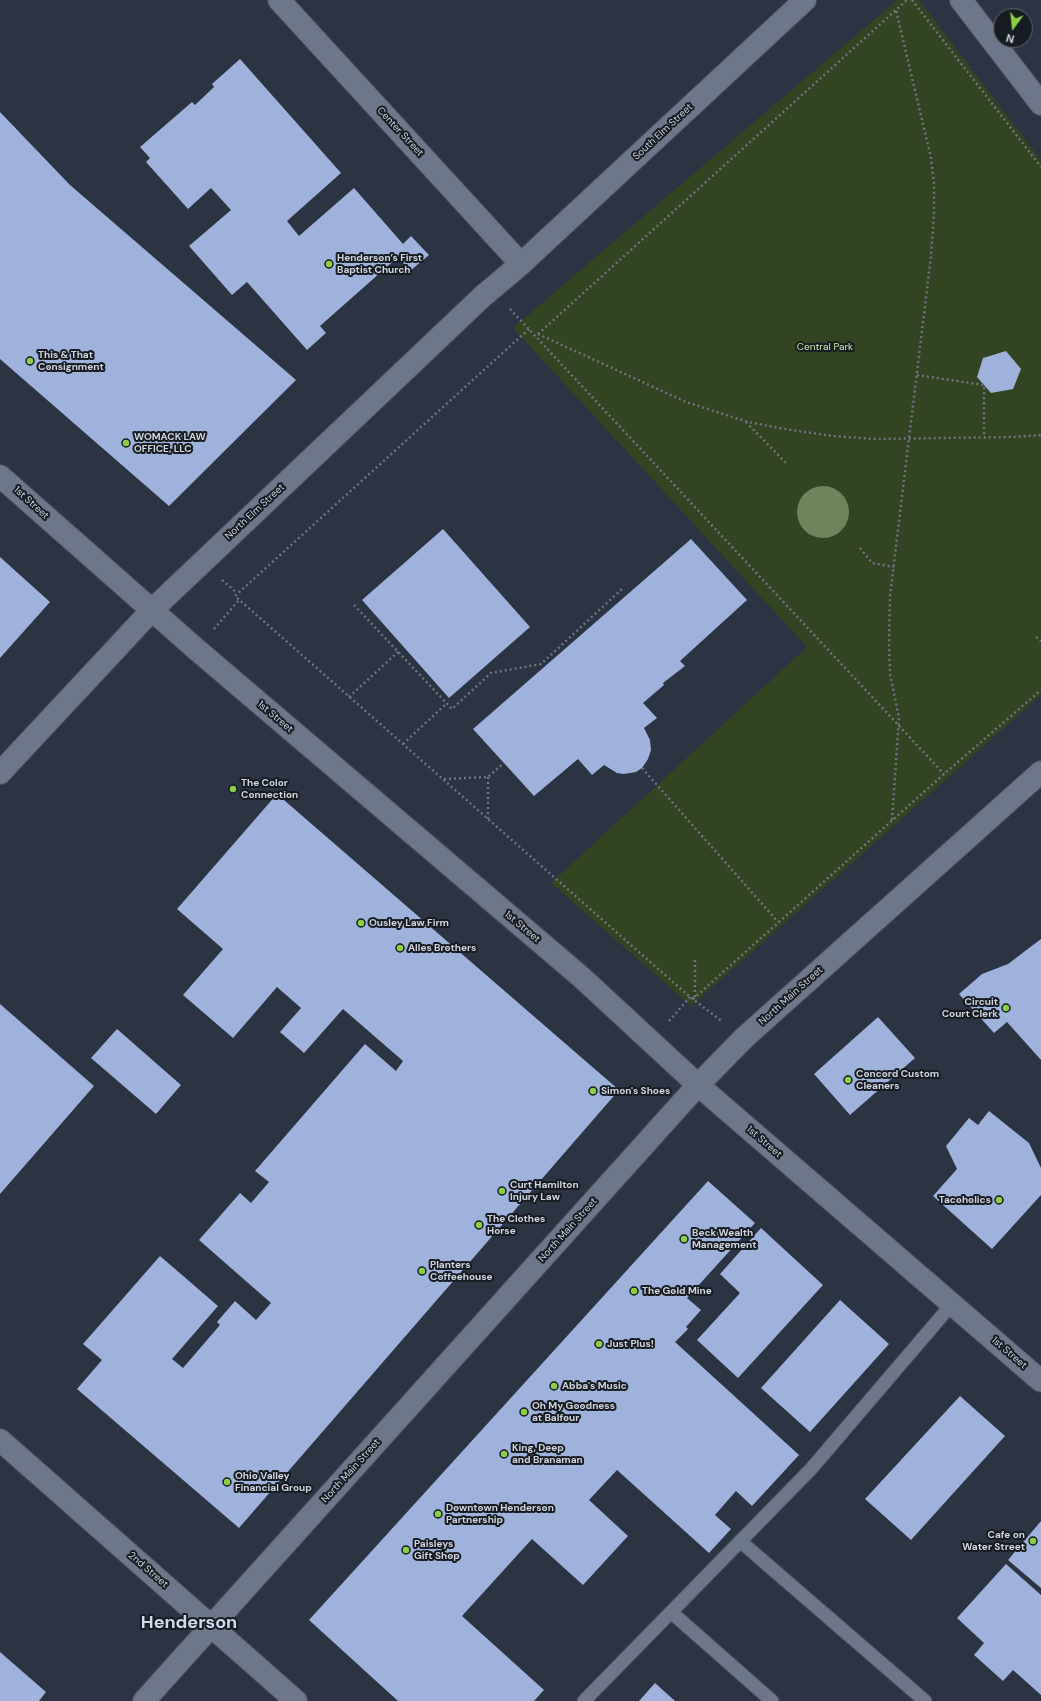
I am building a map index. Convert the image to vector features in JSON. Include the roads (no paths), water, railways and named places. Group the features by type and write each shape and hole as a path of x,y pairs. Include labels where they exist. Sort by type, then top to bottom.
{"street":[{"name":"Center Street","path":"279,0 521,264"},
{"name":"South Elm Street","path":"521,264 806,0"},
{"path":"961,0 1041,104"},
{"name":"North Elm Street","path":"0,773 152,610 491,289 521,264"},
{"name":"1st Street","path":"0,476 196,649 580,976 698,1085 1041,1381"},
{"name":"North Main Street","path":"144,1701 698,1085 744,1038 1041,772"},
{"name":"2nd Street","path":"0,1440 296,1701"}],"lane":[{"path":"584,1701 811,1469 952,1304"},
{"path":"740,1541 925,1701"},
{"path":"671,1612 772,1701"}],"place":[{"name":"Henderson’s First Baptist Church","path":"329,264"},
{"name":"This & That Consignment","path":"30,361"},
{"name":"WOMACK LAW OFFICE, LLC","path":"126,443"},
{"name":"The Color Connection","path":"233,789"},
{"name":"Ousley Law Firm","path":"361,923"},
{"name":"Alles Brothers","path":"400,948"},
{"name":"Circuit Court Clerk","path":"1006,1008"},
{"name":"Concord Custom Cleaners","path":"848,1080"},
{"name":"Simon's Shoes","path":"593,1091"},
{"name":"Curt Hamilton Injury Law","path":"502,1191"},
{"name":"Tacoholics","path":"999,1200"},
{"name":"The Clothes Horse","path":"479,1225"},
{"name":"Beck Wealth Management","path":"684,1239"},
{"name":"Planters Coffeehouse","path":"422,1271"},
{"name":"The Gold Mine","path":"634,1291"},
{"name":"Just Plus!","path":"599,1344"},
{"name":"Abba's Music","path":"554,1386"},
{"name":"Oh My Goodness at Balfour","path":"524,1412"},
{"name":"King, Deep and Branaman","path":"504,1454"},
{"name":"Ohio Valley Financial Group","path":"227,1482"},
{"name":"Downtown Henderson Partnership","path":"438,1514"},
{"name":"Cafe on Water Street","path":"1033,1541"},
{"name":"Paisleys Gift Shop","path":"406,1550"}],"district":[{"name":"Henderson","path":"189,1623"}],"park label":[{"name":"Central Park","path":"825,347"}]}
